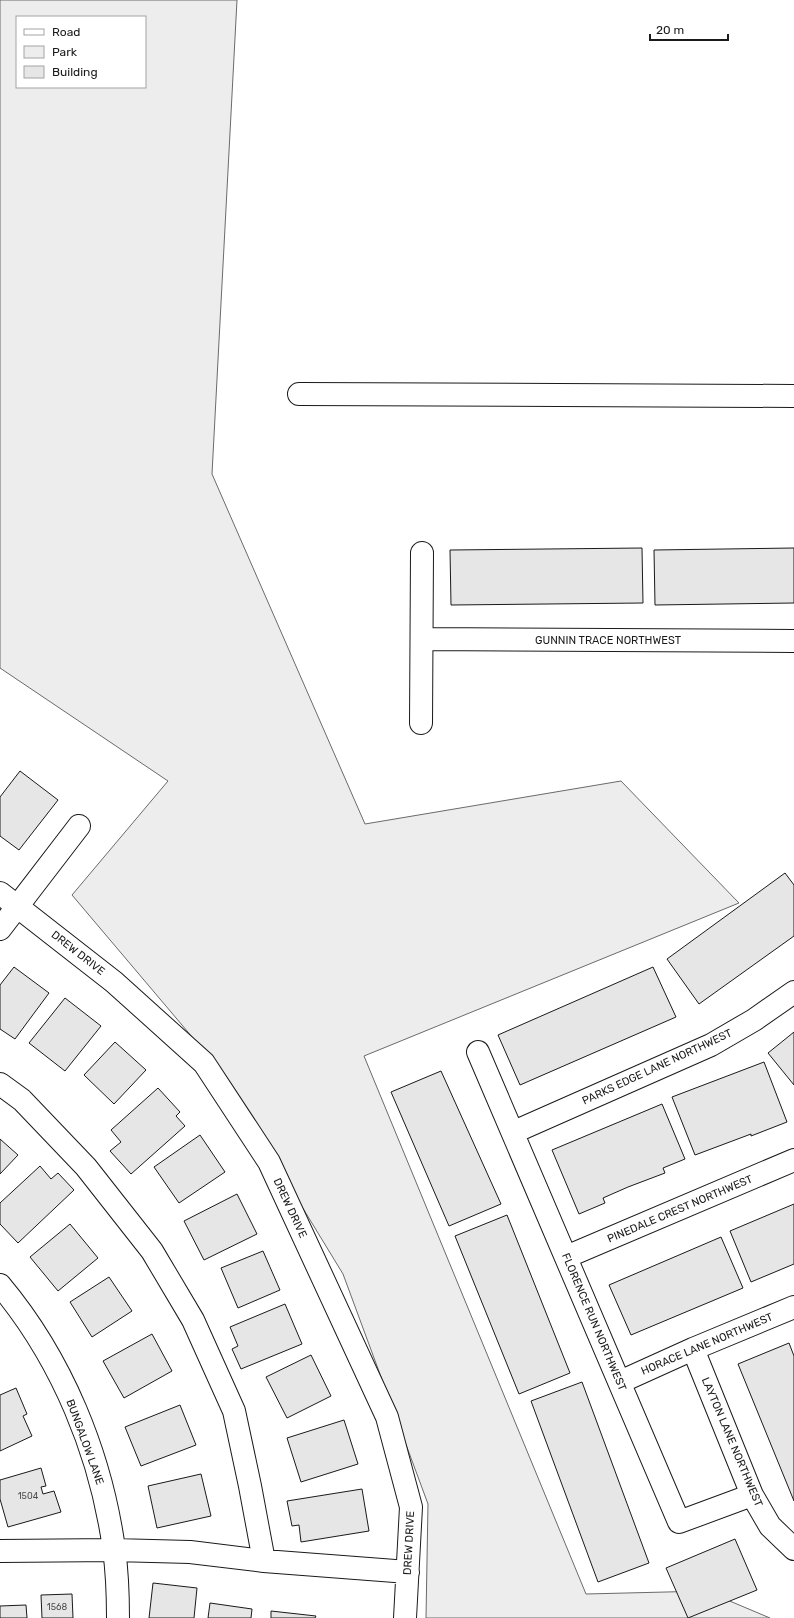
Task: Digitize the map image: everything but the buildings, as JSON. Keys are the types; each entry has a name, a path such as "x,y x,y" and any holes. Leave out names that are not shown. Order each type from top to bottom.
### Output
{"street":[{"path":"299,394 794,396"},
{"path":"421,723 422,553"},
{"name":"GUNNIN TRACE NORTHWEST","path":"422,639 794,641"},
{"path":"0,929 8,900 79,826"},
{"name":"DREW DRIVE","path":"8,900 114,982 204,1063 269,1162 387,1417 411,1507 405,1618"},
{"name":"PARKS EDGE LANE NORTHWEST","path":"514,1132 711,1045 754,1020 794,992"},
{"name":"FLORENCE RUN NORTHWEST","path":"478,1052 514,1132 679,1522 752,1495"},
{"path":"0,1084 22,1100 86,1167 152,1251 193,1320 234,1411 264,1561"},
{"name":"PINEDALE CREST NORTHWEST","path":"566,1257 794,1160"},
{"name":"BUNGALOW LANE","path":"0,1285 24,1317 62,1380 96,1467 108,1510 114,1550 118,1618"},
{"name":"HORACE LANE NORTHWEST","path":"620,1382 692,1349 794,1307"},
{"name":"LAYTON LANE NORTHWEST","path":"692,1349 752,1495 770,1526 794,1549"},
{"path":"0,1551 114,1550 190,1552 264,1561 408,1572"}],"green space":[{"path":"0,0 237,0 212,474 365,824 621,781 739,903 364,1056 586,1594 706,1591 770,1618 426,1618 428,1504 343,1274 215,1064 72,895 168,781 0,668"}]}
